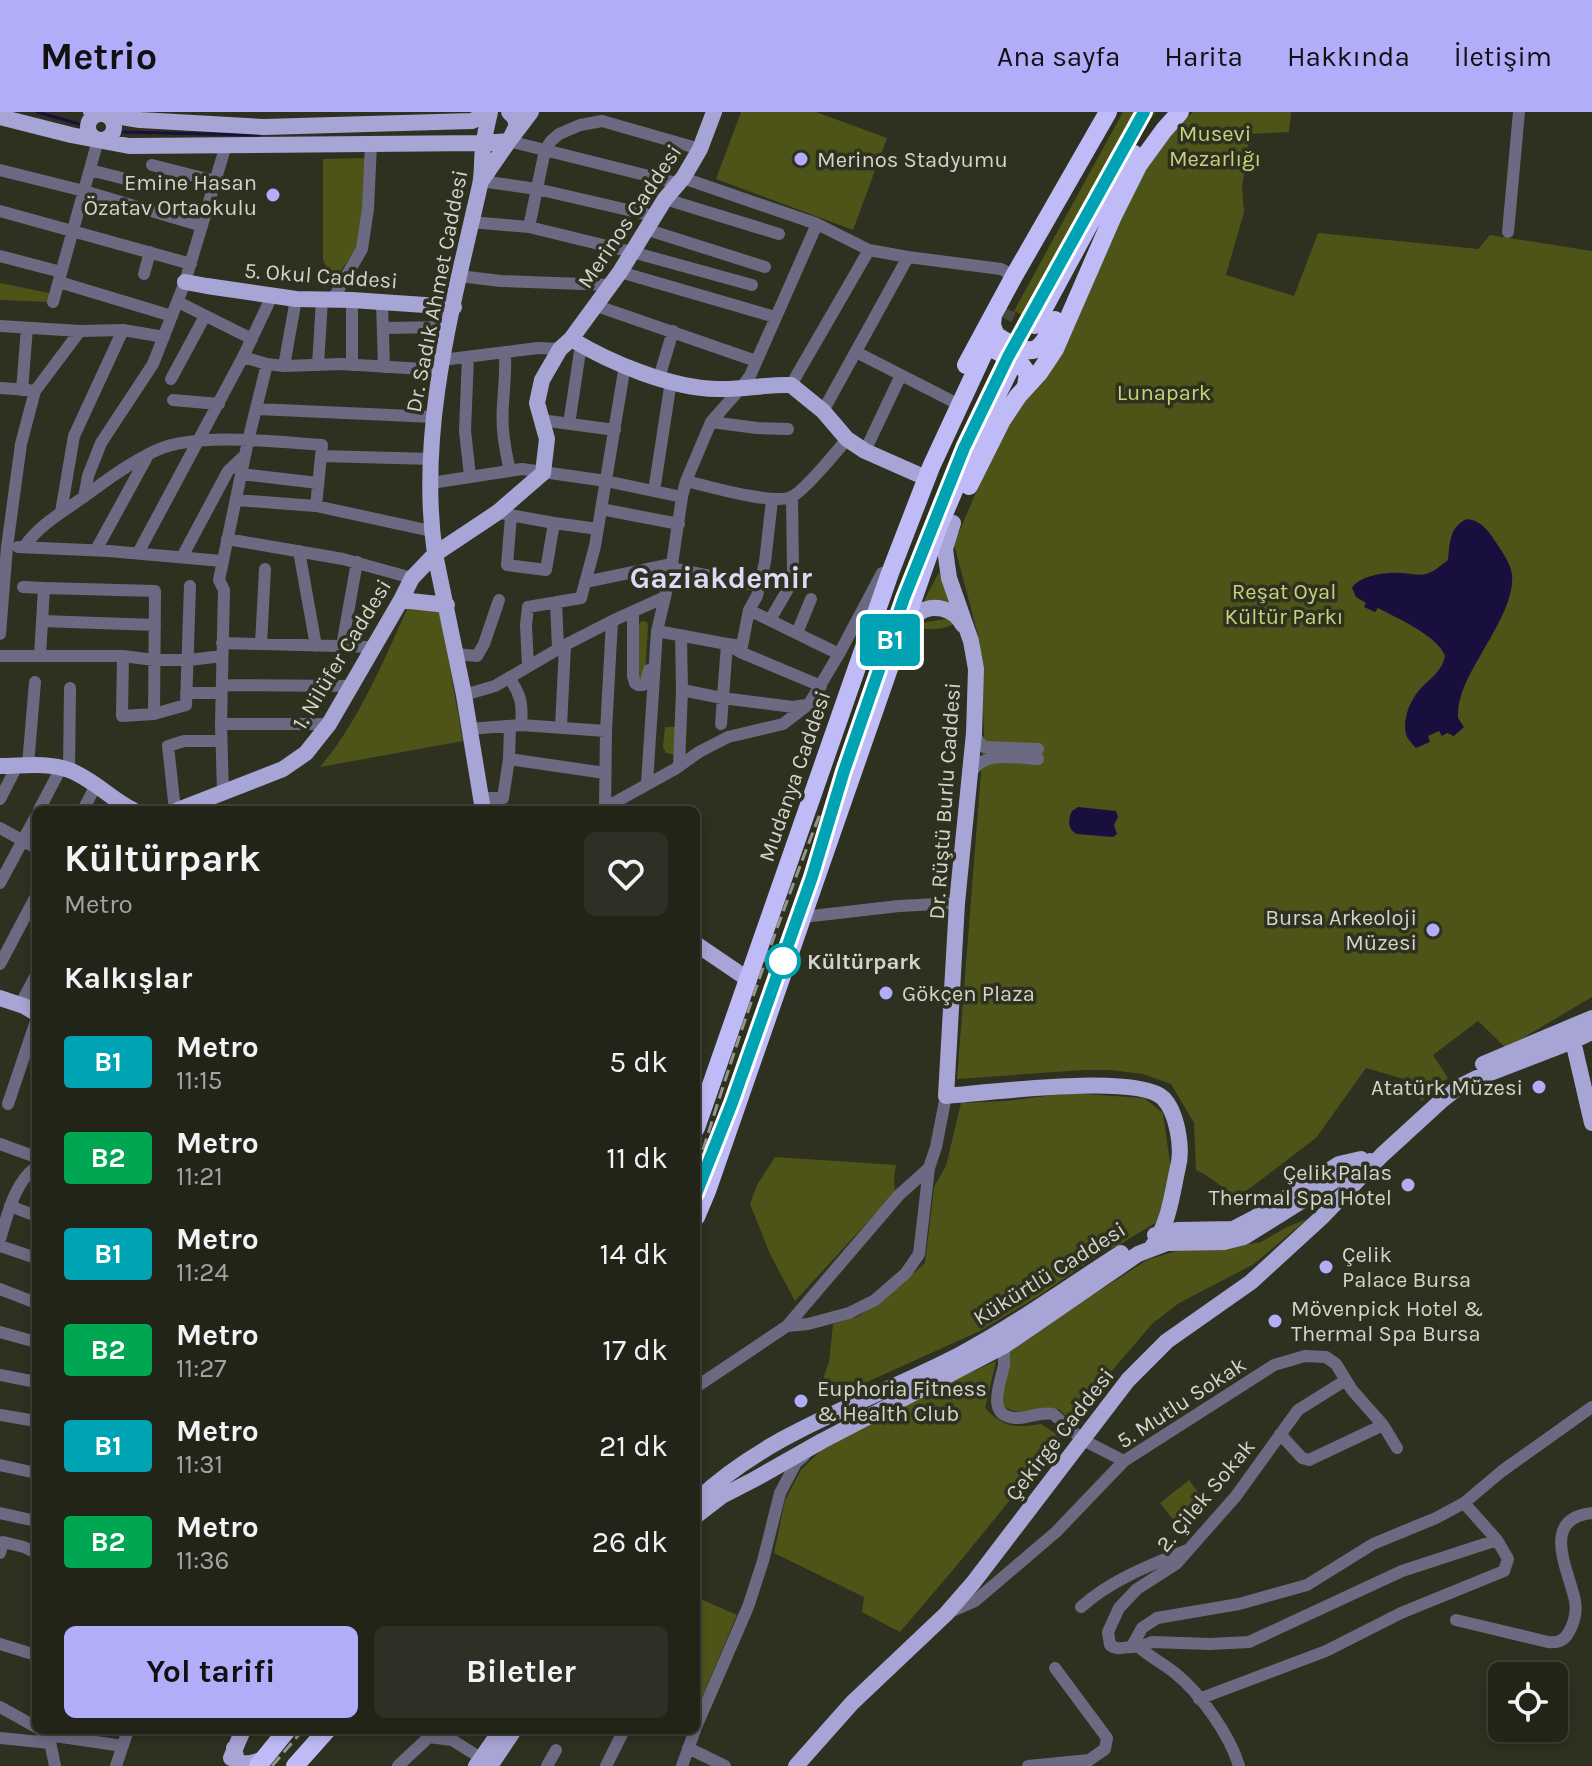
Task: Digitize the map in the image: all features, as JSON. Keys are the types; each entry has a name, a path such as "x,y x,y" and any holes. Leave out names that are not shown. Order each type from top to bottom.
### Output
{"highway":[{"path":"1108,112 1014,276 1001,312 992,325 996,336 1024,351 1036,350 1047,338 1068,289 1115,202 1139,164 1180,112"},
{"path":"850,687 895,532 950,400 1119,112"},
{"path":"1035,325 1124,166 1166,112"},
{"path":"901,638 987,447 1002,420 1055,349 1139,164"},
{"path":"978,354 986,346 1020,363 1028,374 1026,386"},
{"name":"Mudanya Caddesi","path":"700,1117 890,573 978,354"},
{"path":"700,1208 938,528 1010,369"},
{"path":"261,1762 284,1734"},
{"path":"295,1766 323,1734"}],"main road":[{"path":"96,113 264,120 415,117 472,121 490,112"},
{"name":"Dr. Sadık Ahmet Caddesi","path":"482,804 431,531 431,483 434,417 441,365 481,181 483,143 490,112"},
{"path":"509,112 517,125 509,141"},
{"path":"481,181 531,112"},
{"name":"Merinos Caddesi","path":"543,473 547,439 537,403 542,380 571,344 665,199 680,181 700,149 714,112"},
{"path":"96,113 106,115 112,121 113,129 106,139 98,140"},
{"path":"0,117 129,146 509,141"},
{"path":"440,143 469,155 481,181"},
{"name":"5. Okul Caddesi","path":"185,282 296,299 454,307"},
{"path":"571,344 665,379 713,389 791,385 823,411 847,439 865,451 917,474"},
{"name":"1. Nilüfer Caddesi","path":"187,806 283,769 306,753 329,724 412,578 435,554 498,516 543,473"},
{"name":"Dr. Rüştü Burlu Caddesi","path":"946,1092 957,903 974,733 976,669 971,641 949,578 945,549 953,523"},
{"path":"401,600 447,605"},
{"path":"901,638 915,616 928,609 940,609 950,610 959,617 971,641"},
{"path":"15,766 39,764 65,769 96,785 124,806"},
{"path":"700,947 749,980"},
{"path":"0,998 32,1011"},
{"path":"1590,1024 1573,1035 1573,1041 1592,1123"},
{"name":"Çekirge Caddesi","path":"796,1766 852,1703 946,1614 973,1583 1078,1437 1158,1349 1251,1282 1323,1216 1433,1096 1456,1077 1590,1024"},
{"name":"Çekirge Caddesi","path":"1382,1155 1459,1087 1573,1041"},
{"path":"946,1092 1108,1075 1160,1085 1171,1094 1181,1110 1189,1141 1190,1159 1170,1238"},
{"name":"Kükürtlü Caddesi","path":"700,1497 759,1452 804,1427 960,1354 1012,1325 1136,1243 1233,1229 1339,1164 1382,1155"},
{"name":"Kükürtlü Caddesi","path":"700,1513 722,1496 822,1441 1004,1346 1138,1254 1170,1238"},
{"path":"229,1766 241,1734"},
{"path":"482,1763 499,1734"},
{"path":"482,1763 510,1734"},
{"path":"234,1748 237,1761 248,1764 261,1762"}],"street":[{"path":"1508,232 1519,112"},
{"path":"529,227 545,150 559,134 580,125 602,121 700,149"},
{"path":"53,302 98,140"},
{"path":"509,141 680,181 817,224 869,250 1001,269 1014,276"},
{"path":"318,365 328,299 362,249 368,209 371,144"},
{"path":"84,497 88,476 101,443 153,364 164,337 191,264 226,145"},
{"path":"169,146 158,167 215,181"},
{"path":"0,170 202,226"},
{"path":"90,170 145,184"},
{"path":"481,181 537,189 649,223 718,252 765,267"},
{"path":"665,199 779,234"},
{"path":"0,211 191,264"},
{"path":"470,222 529,227 752,285"},
{"path":"633,612 633,676 635,683 643,685 649,674 659,600 672,566 686,481 711,422 750,376 817,224"},
{"path":"791,385 869,250"},
{"path":"144,274 150,252"},
{"path":"711,273 718,252"},
{"path":"0,256 172,316"},
{"path":"823,411 908,257"},
{"path":"459,276 501,281 615,278 775,317"},
{"path":"138,553 219,404 272,296"},
{"path":"284,366 296,299"},
{"path":"352,300 352,365"},
{"path":"178,302 252,339"},
{"path":"382,302 384,367"},
{"path":"597,306 756,361"},
{"path":"171,379 205,316"},
{"path":"0,326 123,330 164,337"},
{"path":"383,328 449,327"},
{"path":"0,634 2,546 28,390 27,328"},
{"path":"61,512 74,436 123,330"},
{"path":"28,390 80,331"},
{"path":"654,491 673,331"},
{"path":"243,357 284,366 441,365 468,357 571,344 569,424"},
{"path":"505,352 504,441 510,471"},
{"path":"856,352 950,400"},
{"path":"468,357 465,431 470,476"},
{"path":"223,792 221,689 224,590 219,580 267,364"},
{"path":"528,666 528,607 581,598 598,529 625,365"},
{"path":"865,451 901,375"},
{"path":"0,388 28,390"},
{"path":"173,400 219,404"},
{"path":"257,409 434,417"},
{"path":"541,420 615,430"},
{"path":"711,422 788,429"},
{"path":"686,481 772,500 792,497 847,439"},
{"path":"24,547 47,521 113,475 159,449 200,440 322,445 316,506"},
{"path":"96,550 148,455"},
{"path":"182,557 228,471 245,455"},
{"path":"321,456 432,459"},
{"path":"431,483 522,469 606,481 682,497"},
{"path":"241,474 318,483"},
{"path":"770,620 788,589 793,570 792,497"},
{"path":"236,500 316,506 431,531"},
{"path":"657,631 742,646 749,610 757,596 765,562 772,500"},
{"path":"601,509 679,524"},
{"path":"554,523 546,570 507,565 498,516 554,523 598,529"},
{"path":"227,539 357,562 412,578"},
{"path":"2,546 96,550 222,561"},
{"path":"299,551 316,646"},
{"path":"342,646 357,562"},
{"path":"585,582 672,566 759,586"},
{"path":"261,644 265,569"},
{"path":"608,806 728,737 783,724 809,704 882,573"},
{"path":"186,699 190,586"},
{"path":"23,587 155,591 154,714"},
{"path":"40,656 44,588"},
{"path":"797,633 811,599"},
{"path":"456,654 477,656 499,600"},
{"path":"464,695 495,686 561,647 659,600"},
{"path":"647,783 659,600"},
{"path":"556,602 561,647 561,727"},
{"path":"749,610 839,654"},
{"path":"42,621 155,625"},
{"path":"603,806 612,621"},
{"path":"679,766 681,636"},
{"path":"0,656 123,656 189,660 222,650 261,644 374,647"},
{"path":"727,644 821,686"},
{"path":"721,724 727,644"},
{"path":"123,656 122,716 154,714 186,699 221,689 351,686"},
{"path":"482,804 503,798 516,726 522,710 519,691 509,678"},
{"path":"0,799 15,766 35,682"},
{"path":"42,806 65,769 70,688"},
{"path":"682,690 793,707 809,704"},
{"path":"221,724 329,724"},
{"path":"469,729 516,726 606,731"},
{"path":"970,776 982,760 1038,754 984,747 974,733"},
{"path":"176,806 168,746 184,741 221,741"},
{"path":"509,759 605,773"},
{"path":"85,806 96,785"},
{"path":"0,883 32,824"},
{"path":"0,828 32,846"},
{"path":"803,917 957,903"},
{"path":"0,964 32,904"},
{"path":"20,1005 32,982"},
{"path":"8,1104 32,1033"},
{"name":"Dr. Rüştü Burlu Caddesi","path":"787,1326 849,1313 875,1300 906,1273 919,1254 929,1168 946,1092"},
{"path":"0,1144 32,1156"},
{"path":"700,1384 787,1326 899,1195 929,1168"},
{"path":"1,1233 13,1201 32,1173"},
{"path":"0,1192 32,1213"},
{"path":"0,1246 32,1257"},
{"path":"0,1289 32,1301"},
{"path":"0,1332 32,1341"},
{"path":"1004,1346 1004,1365 996,1400 1005,1416 1015,1418 1053,1414 1078,1437 1124,1461"},
{"name":"5. Mutlu Sokak","path":"946,1614 975,1601 1044,1542 1124,1461 1274,1365 1305,1356 1326,1357 1336,1364 1397,1448"},
{"path":"0,1375 32,1381"},
{"name":"2. Çilek Sokak","path":"1239,1766 1220,1724 1176,1674 1135,1647 1119,1649 1110,1645 1108,1632 1119,1608 1137,1589 1176,1564 1236,1496 1298,1410 1346,1380"},
{"path":"1135,1647 1142,1628 1157,1618 1239,1604 1307,1585 1373,1544 1436,1518 1464,1503 1502,1471 1592,1407"},
{"path":"0,1415 32,1420"},
{"path":"1280,1434 1302,1458 1309,1460 1383,1425"},
{"path":"700,1717 748,1607 780,1493 796,1463 822,1441"},
{"path":"0,1465 32,1472"},
{"path":"755,1479 768,1479 780,1493"},
{"path":"1199,1699 1326,1651 1401,1613 1504,1571 1508,1559 1497,1540 1464,1503"},
{"path":"0,1513 32,1520"},
{"path":"1456,1620 1548,1642 1565,1639 1574,1624 1575,1604 1561,1552 1561,1532 1569,1521 1581,1514 1592,1513"},
{"path":"1135,1647 1152,1642 1249,1642 1402,1571 1497,1540"},
{"path":"2,1548 24,1547 32,1551"},
{"path":"1081,1607 1134,1572 1190,1549"},
{"path":"0,1644 32,1654"},
{"path":"1028,1766 1087,1763 1105,1749 1107,1738 1055,1668"},
{"path":"0,1707 32,1725"},
{"path":"0,1738 36,1734"},
{"path":"45,1734 55,1766"},
{"path":"51,1734 123,1746"},
{"path":"116,1766 127,1734"},
{"path":"606,1766 622,1734"},
{"path":"682,1766 693,1734"},
{"path":"398,1766 429,1737 452,1740 482,1763"},
{"path":"688,1748 725,1766"},
{"path":"547,1766 556,1750"}],"green space":[{"name":"Merinos Stadyumu","path":"741,112 816,112 887,138 853,230 716,179"},
{"path":"1123,112 1156,112 1104,187 1029,319 1014,311"},
{"name":"Reşat Oyal Kültür Parkı","path":"1193,112 1291,112 1289,132 1250,134 1242,187 1244,212 1226,275 1294,296 1318,233 1478,249 1490,235 1592,251 1592,997 1506,1048 1478,1021 1433,1055 1448,1078 1422,1101 1404,1079 1366,1068 1316,1138 1237,1198 1196,1170 1194,1123 1171,1084 1143,1074 1111,1070 957,1079 984,734 980,643 954,544 986,469 1145,168 1164,140"},
{"path":"366,158 357,247 332,284 323,259 323,159"},
{"path":"0,283 49,293 49,302 0,300"},
{"path":"939,572 953,605 924,601"},
{"path":"408,607 439,607 463,741 320,767 358,711"},
{"path":"945,619 959,621 936,629 920,629 922,623"},
{"path":"643,621 648,626 645,676 637,682 638,627"},
{"path":"665,727 680,727 676,755 666,753 663,747"},
{"path":"1070,1093 1144,1098 1163,1113 1171,1170 1157,1222 1104,1251 980,1331 827,1400 824,1376 829,1362 833,1324 859,1316 925,1263 934,1187 946,1166 961,1103"},
{"path":"775,1157 896,1165 895,1192 795,1301 770,1254 750,1204 757,1185"},
{"path":"1307,1219 1254,1264 1179,1303 1152,1324 1070,1420 1058,1409 1023,1412 1003,1406 1008,1350 1147,1260 1179,1250 1219,1250 1261,1242"},
{"path":"996,1361 985,1408 1004,1423 1017,1426 1041,1424 1061,1437 900,1632 862,1612 864,1597 774,1553 785,1500 801,1470 825,1446"},
{"path":"1189,1480 1203,1499 1175,1522 1160,1503"},
{"path":"700,1599 737,1615 700,1702"}],"shaded area":[{"path":"1467,519 1483,526 1502,552 1512,574 1511,589 1500,621 1472,670 1460,699 1458,718 1464,727 1454,736 1447,733 1442,736 1439,731 1428,736 1430,742 1416,748 1405,731 1408,711 1417,693 1439,670 1445,656 1434,641 1416,628 1378,608 1375,612 1364,607 1366,603 1356,597 1352,588 1360,580 1373,576 1394,573 1423,575 1435,570 1448,560 1454,531"},
{"path":"1078,807 1116,811 1118,817 1114,825 1117,834 1113,837 1074,832 1069,824 1070,817"}],"waterway":[{"path":"37,112 79,124"},
{"path":"122,132 258,135"}],"tunnel":[{"path":"991,342 1008,309"}],"railway":[{"path":"700,1185 812,877 844,771 904,598 934,523"},
{"path":"703,1150 758,981 820,814"},
{"path":"272,1766 300,1734"}],"metro line":[{"name":"B1","path":"700,1184 812,877 844,771 904,598 964,448 1008,357 1144,112"}],"place":[{"name":"Merinos Stadyumu","path":"801,159"},
{"name":"Emine Hasan Özatav Ortaokulu","path":"273,195"},
{"name":"Bursa Arkeoloji Müzesi","path":"1433,930"},
{"name":"Kültürpark","path":"783,961"},
{"name":"Gökçen Plaza","path":"886,993"},
{"name":"Atatürk Müzesi","path":"1539,1087"},
{"name":"Çelik Palas Thermal Spa Hotel","path":"1408,1185"},
{"name":"Çelik Palace Bursa","path":"1326,1267"},
{"name":"Mövenpick Hotel & Thermal Spa Bursa","path":"1275,1321"},
{"name":"Euphoria Fitness & Health Club","path":"801,1401"}],"district":[{"name":"Gaziakdemir","path":"721,578"}],"park label":[{"name":"Musevi Mezarlığı","path":"1215,146"},
{"name":"Lunapark","path":"1164,392"}]}
